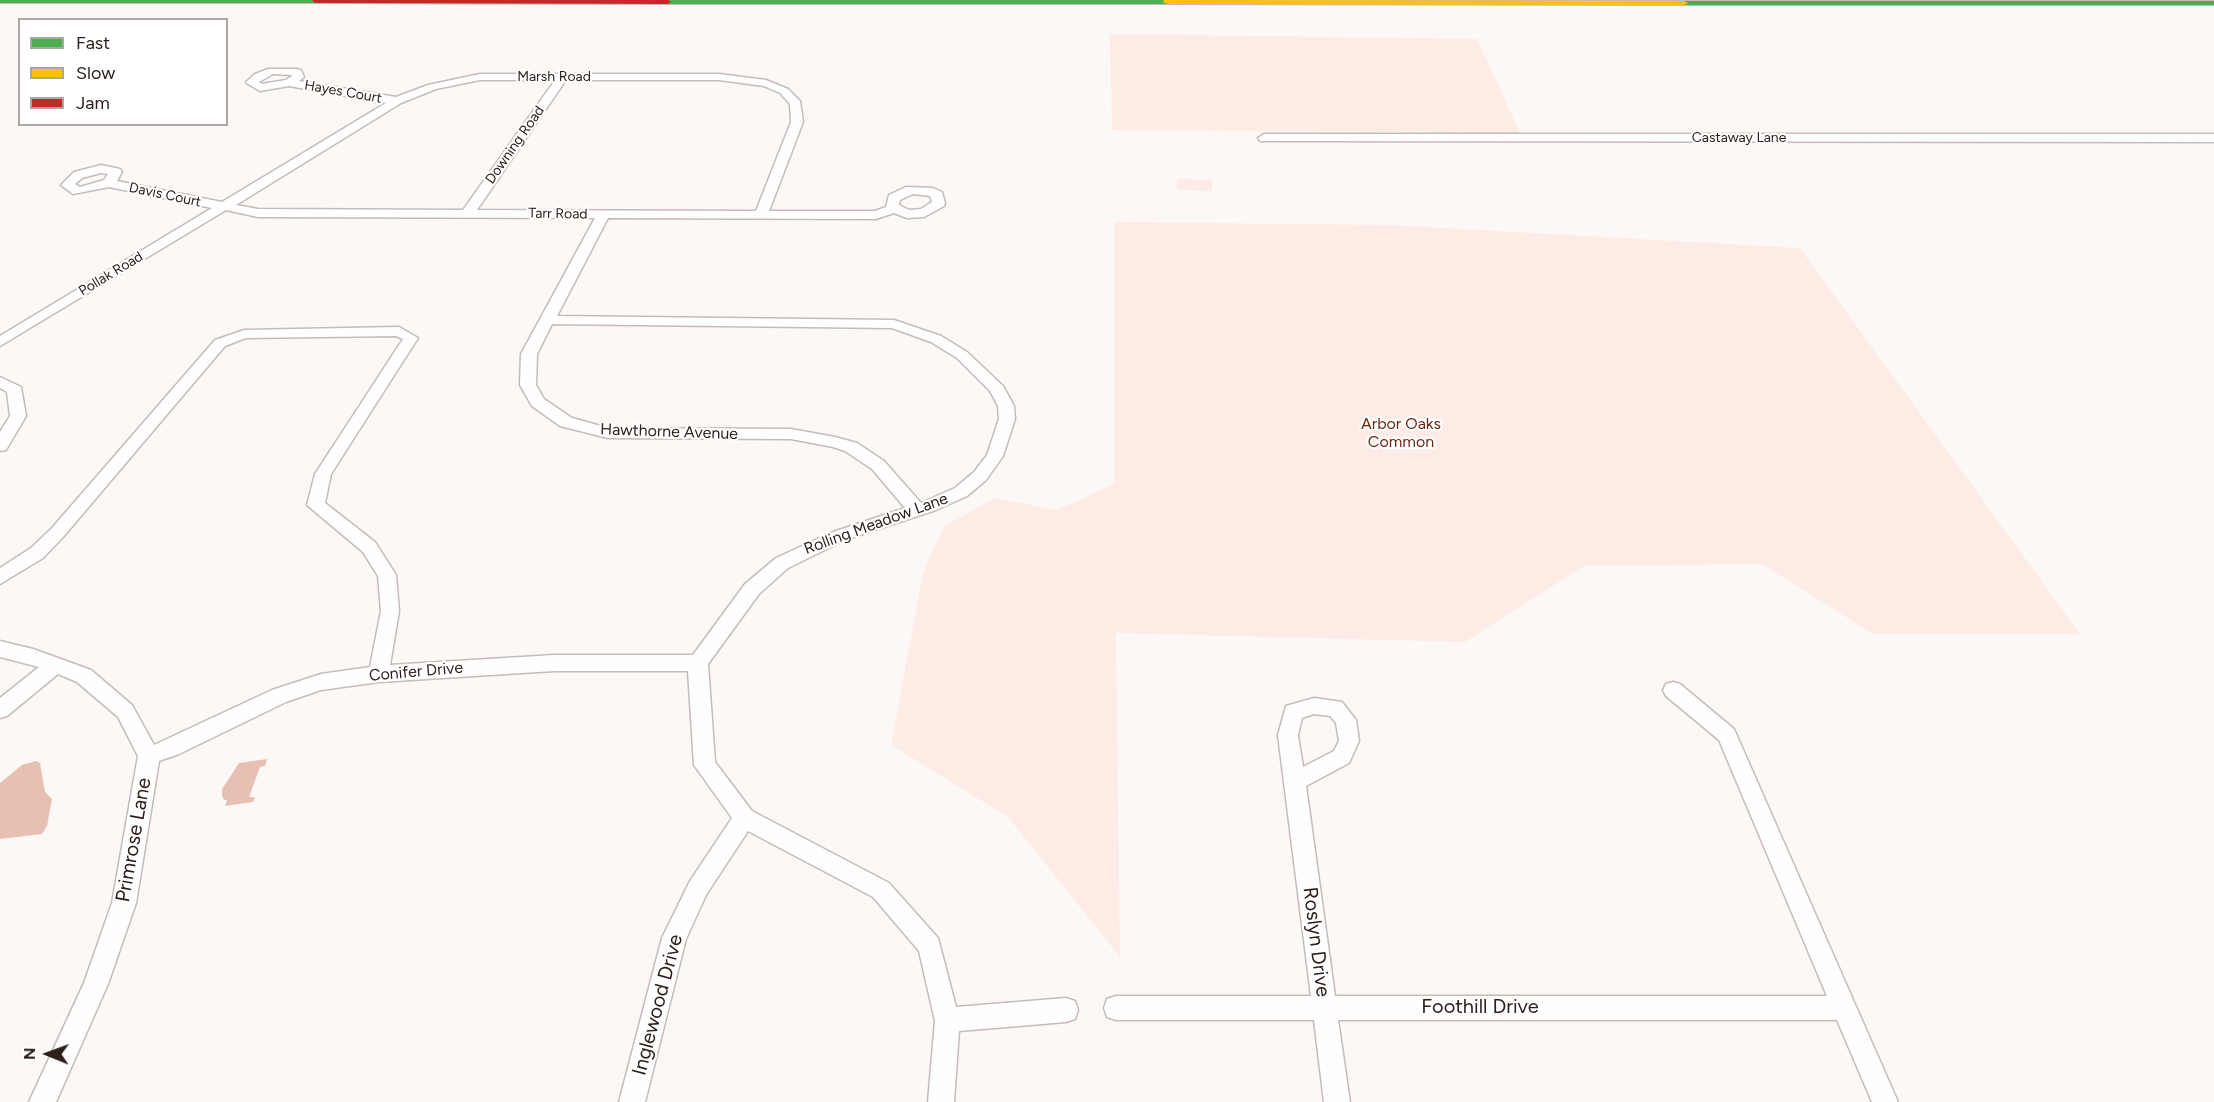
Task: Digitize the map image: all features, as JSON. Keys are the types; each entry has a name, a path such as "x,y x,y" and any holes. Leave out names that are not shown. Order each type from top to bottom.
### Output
{"highway":[{"path":"0,1 2214,3"},
{"path":"1681,17 1705,17"}],"street":[{"name":"Marsh Road","path":"221,207 397,101 432,87 480,77 719,77 766,83 784,91 796,103 797,122 762,213"},
{"name":"Downing Road","path":"467,213 563,77"},
{"name":"Hayes Court","path":"289,83 397,101"},
{"name":"Castaway Lane","path":"1264,138 2214,138"},
{"name":"Davis Court","path":"109,183 221,207"},
{"name":"Tarr Road","path":"221,207 258,213 289,214 603,215 762,213 876,215 895,209"},
{"name":"Pollak Road","path":"0,342 221,207"},
{"name":"Hawthorne Avenue","path":"603,215 529,354 528,385 538,402 566,422 608,433 791,434 836,442 867,456 918,511"},
{"name":"Rolling Meadow Lane","path":"549,320 881,323 916,330 962,355 998,389 1006,406 1007,419 995,456 980,476 961,492 918,511 840,536 782,563 752,589 698,663"},
{"path":"0,577 37,553 58,532 220,344 244,334 399,331 411,338 323,474 316,505 369,547 387,574 390,611 379,674"},
{"path":"0,382 15,390 18,416 0,446"},
{"name":"Primrose Lane","path":"0,650 33,657 84,676 125,711 149,756 124,903 96,984 62,1064 42,1102"},
{"name":"Conifer Drive","path":"149,756 172,748 279,696 321,682 379,674 554,663 698,663"},
{"path":"698,663 699,708 705,765 744,818 882,890 930,946 947,1021 941,1102"},
{"path":"0,710 56,665"},
{"path":"1673,690 1727,735 1885,1102"},
{"name":"Roslyn Drive","path":"1296,781 1337,1102"},
{"name":"Inglewood Drive","path":"632,1102 674,938 698,888 744,818"},
{"name":"Foothill Drive","path":"1116,1008 1843,1008"},
{"path":"947,1021 985,1015 1066,1010"}],"green space":[{"path":"1110,34 1477,39 1520,133 1112,130"},
{"path":"1177,179 1212,180 1212,191 1177,190"},
{"name":"Arbor Oaks Common","path":"1114,222 1388,225 1800,248 2080,634 1873,634 1762,564 1584,566 1465,642 1116,633 1120,957 1008,817 891,745 923,573 944,526 995,498 1057,510 1114,484"}],"shaded area":[{"path":"267,759 265,766 260,767 249,797 255,797 253,802 225,806 227,800 224,800 222,789 239,763"},
{"path":"36,761 40,763 45,792 52,799 47,826 42,834 0,839 0,783 22,765"}],"traffic: fast":[{"path":"0,1 315,1"},
{"path":"667,2 1167,2"},
{"path":"1684,3 2214,3"}],"traffic: slow":[{"path":"1167,2 1684,3"}],"traffic: jam":[{"path":"315,1 667,2"}]}
